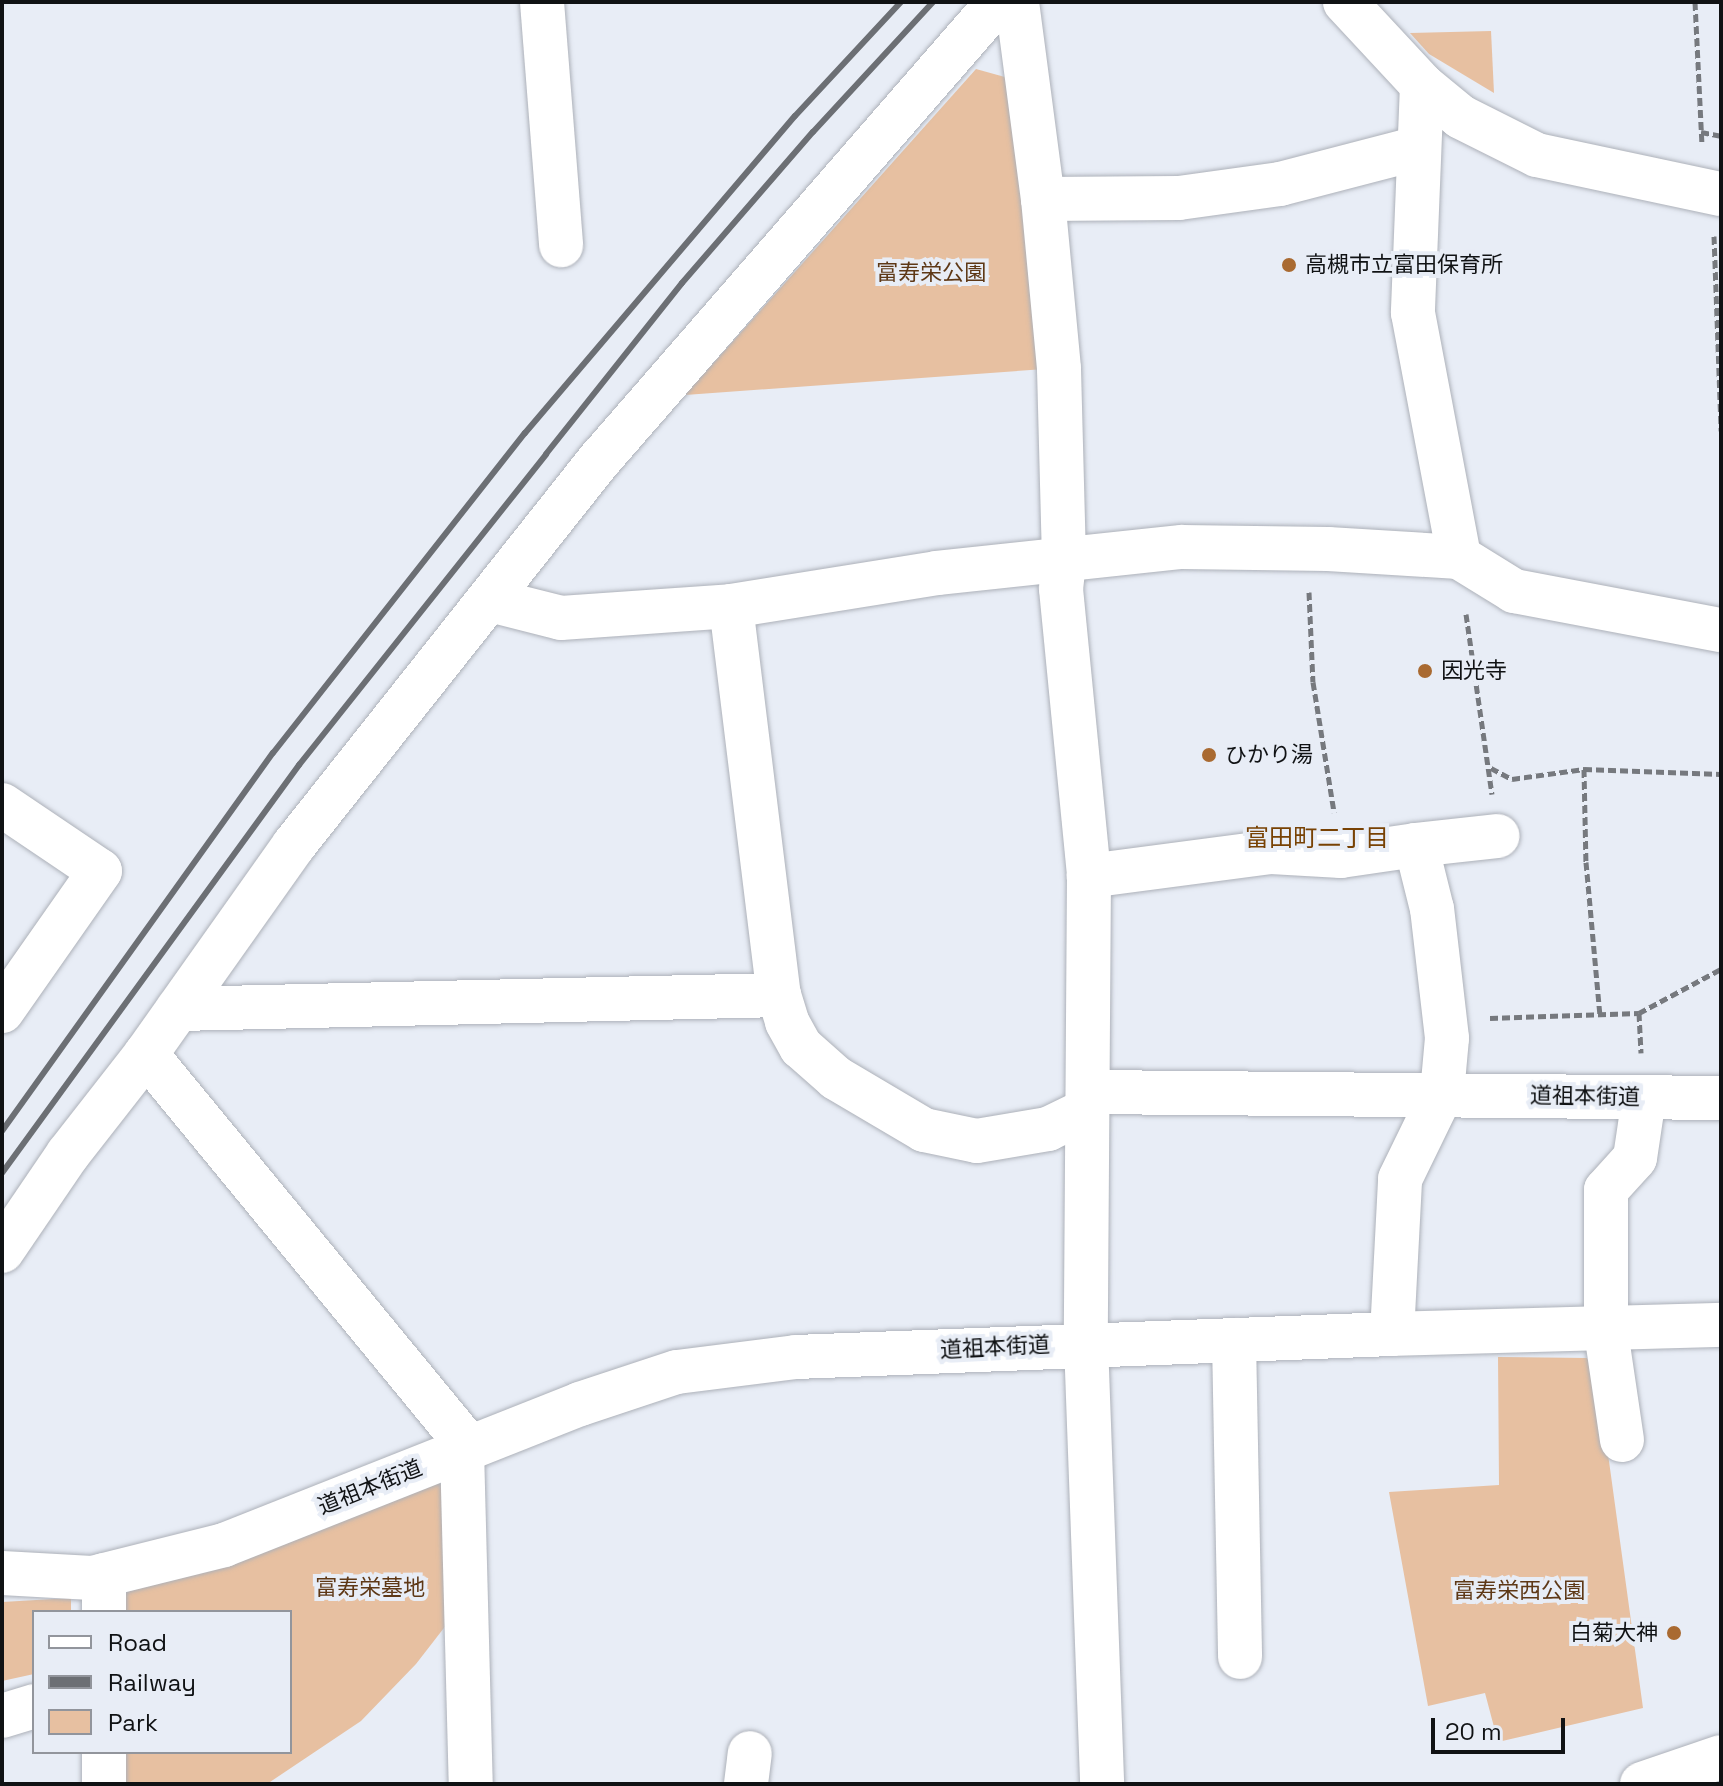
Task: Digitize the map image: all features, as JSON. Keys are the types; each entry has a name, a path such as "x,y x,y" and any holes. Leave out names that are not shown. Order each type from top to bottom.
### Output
{"street":[{"path":"542,2 561,245"},
{"path":"2,1251 68,1154 146,1054 294,845 602,457 998,2"},
{"path":"1017,2 1043,199 1059,369 1064,561 1061,589 1089,876 1086,1343 1102,1784"},
{"path":"1345,2 1422,85 1461,117 1537,155 1717,212"},
{"path":"1422,85 1413,313 1459,557"},
{"path":"1043,199 1179,198 1280,184 1418,148"},
{"path":"490,600 561,618 731,606 937,573 1182,547 1301,549 1459,557 1514,591 1721,630"},
{"path":"731,606 779,995 787,1022 801,1047 836,1078 924,1130 977,1141 1048,1129 1087,1101"},
{"path":"2,805 100,871 2,1011"},
{"path":"1089,876 1271,852 1341,856 1498,836"},
{"path":"1392,1334 1400,1179 1442,1093 1445,1020 1432,909 1416,845"},
{"path":"178,1009 779,995"},
{"path":"146,1054 465,1448 471,1784"},
{"name":"道祖本街道","path":"1087,1101 1442,1093 1721,1098"},
{"path":"1622,1440 1606,1331 1606,1190 1635,1158 1644,1098"},
{"name":"道祖本街道","path":"2,1573 92,1578 104,1593 465,1448 677,1372 796,1357 1086,1343 1606,1331 1721,1325"},
{"path":"1234,1340 1240,1657"},
{"path":"2,1716 32,1707"},
{"path":"104,1754 104,1784"},
{"path":"1642,1784 1721,1757"}],"path":[{"path":"1695,2 1702,154"},
{"path":"1701,132 1721,136"},
{"path":"1717,212 1721,431"},
{"path":"1301,549 1307,568 1313,682 1341,856"},
{"path":"1459,557 1498,836"},
{"path":"1490,768 1512,779 1584,769 1721,774"},
{"path":"1584,769 1586,862 1600,1015"},
{"path":"1445,1020 1639,1013 1721,969"}],"green space":[{"path":"1491,31 1494,93 1429,54 1410,33"},
{"name":"富寿栄公園","path":"976,69 1012,79 1045,369 685,395"},
{"name":"富寿栄西公園","path":"1498,1357 1587,1358 1597,1374 1643,1708 1498,1742 1485,1693 1428,1706 1389,1492 1499,1485"},
{"name":"富寿栄墓地","path":"445,1469 454,1615 416,1664 361,1721 267,1784 119,1784 118,1754 292,1754 292,1610 114,1610 113,1590"},
{"path":"71,1598 71,1610 32,1610 32,1674 2,1681 2,1602"}],"railway":[{"path":"2,1131 273,753 525,433 795,116 901,2"},
{"path":"2,1173 299,765 546,454 682,283 813,132 933,2"}],"place":[{"name":"高槻市立富田保育所","path":"1289,265"},
{"name":"因光寺","path":"1425,671"},
{"name":"ひかり湯","path":"1209,755"},
{"name":"白菊大神","path":"1674,1633"}],"district":[{"name":"富田町二丁目","path":"1317,838"}]}
